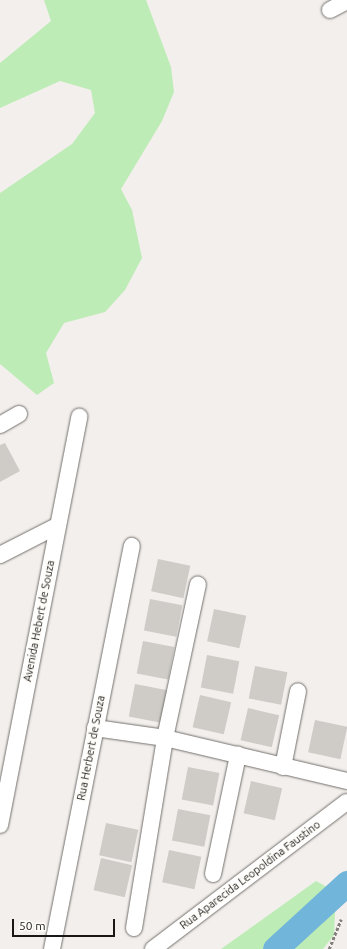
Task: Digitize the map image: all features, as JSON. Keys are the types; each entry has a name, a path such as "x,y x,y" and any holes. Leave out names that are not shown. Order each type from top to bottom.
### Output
{"street":[{"path":"330,10 347,1"},
{"path":"0,425 19,414"},
{"name":"Avenida Hebert de Souza","path":"0,825 79,417"},
{"path":"0,555 57,526"},
{"name":"Rua Herbert de Souza","path":"52,949 132,546"},
{"path":"134,928 165,738 198,584"},
{"path":"283,767 298,691"},
{"path":"95,728 165,738 347,781"},
{"path":"0,752 16,744"},
{"path":"213,874 238,756"},
{"name":"Rua Aparecida Leopoldina Faustino","path":"153,949 347,802"}],"path":[{"path":"329,949 341,919"}],"green space":[{"path":"44,0 146,0 171,67 174,92 162,121 121,189 132,210 142,258 125,290 105,312 64,323 46,353 54,383 37,395 0,364 0,193 72,144 95,113 91,90 60,81 0,108 0,63 51,21"},
{"path":"316,881 336,892 334,935 323,949 221,949"}],"building":[{"path":"5,443 20,471 0,482 0,445"},
{"path":"158,559 190,566 183,598 151,591"},
{"path":"150,599 182,605 176,637 144,630"},
{"path":"214,609 246,616 239,648 207,641"},
{"path":"143,641 174,647 168,679 137,673"},
{"path":"207,655 239,661 233,694 201,687"},
{"path":"255,666 287,672 281,705 249,698"},
{"path":"135,684 167,690 161,723 129,716"},
{"path":"200,695 231,702 224,734 193,727"},
{"path":"248,708 279,715 272,747 241,740"},
{"path":"315,720 347,727 340,759 308,752"},
{"path":"188,767 219,773 213,805 182,799"},
{"path":"251,781 282,788 275,820 244,813"},
{"path":"178,809 210,815 204,847 172,840"},
{"path":"106,823 138,830 131,862 99,855"},
{"path":"169,850 201,857 194,889 162,882"},
{"path":"101,858 132,865 125,897 94,890"}],"waterway":[{"path":"275,949 347,883"}]}
